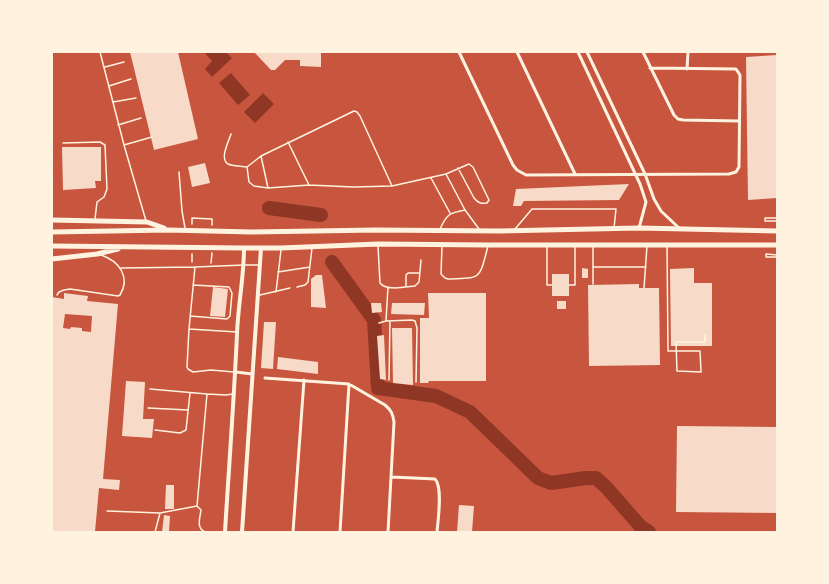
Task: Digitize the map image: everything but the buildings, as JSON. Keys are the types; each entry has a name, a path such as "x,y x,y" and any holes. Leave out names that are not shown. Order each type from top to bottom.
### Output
{"highway":[{"path":"52,220 147,222 168,230"},
{"path":"52,232 168,230 252,232 376,230 513,231 613,230 640,228 777,231"},
{"path":"52,246 281,248 378,244 777,245"},
{"path":"52,259 98,254 125,247"}],"street":[{"path":"459,52 513,165 521,173 526,175 732,174 736,172 739,167 740,75 738,71 733,68 650,68"},
{"path":"517,52 575,174"},
{"path":"578,52 636,174 646,202 640,228"},
{"path":"586,52 645,174 654,199 661,211 680,229"},
{"path":"643,52 674,115 678,119 739,121"},
{"path":"687,69 688,52"},
{"path":"225,532 235,394 237,332 244,265 244,248"},
{"path":"242,532 261,248"},
{"path":"236,372 252,374"},
{"path":"265,378 349,384 385,404 393,415 394,422 388,532"},
{"path":"293,532 304,380"},
{"path":"340,532 349,384"},
{"path":"392,477 436,479 439,490 437,532"}],"lane":[{"path":"100,52 118,125 147,222"},
{"path":"104,67 124,62"},
{"path":"109,86 131,80"},
{"path":"113,102 136,98"},
{"path":"231,134 224,155 224,160 228,164 247,167 261,156 354,111 360,116 392,186"},
{"path":"118,125 141,118"},
{"path":"124,145 152,137"},
{"path":"63,143 100,142 104,145 107,189 104,198 97,202 95,221"},
{"path":"288,142 309,185"},
{"path":"261,156 268,188"},
{"path":"247,167 249,182 254,186 268,188 309,185 353,187 392,186 446,174 458,168 469,164 473,167 489,200 487,203 482,204 477,202 458,168"},
{"path":"179,172 185,230"},
{"path":"446,174 465,210 481,231"},
{"path":"431,177 450,213"},
{"path":"513,231 532,209 616,209 613,230"},
{"path":"439,231 444,220 450,213 465,210"},
{"path":"378,244 380,283 382,286 388,288 417,285 419,282 421,260"},
{"path":"442,244 441,274 448,279 472,278 480,273 488,245"},
{"path":"667,244 668,351 700,351 701,372 677,371 676,342 705,342 705,336"},
{"path":"547,245 547,285 552,285"},
{"path":"569,285 575,285 575,245"},
{"path":"593,245 593,284"},
{"path":"644,288 647,245"},
{"path":"298,287 305,285 308,282 312,246"},
{"path":"276,292 281,248"},
{"path":"57,295 59,292 70,289 118,296 122,293 124,282 121,268 110,258 98,254"},
{"path":"121,268 244,265 260,266"},
{"path":"593,266 646,267"},
{"path":"195,267 187,367 193,372 211,370 236,372"},
{"path":"278,272 310,267"},
{"path":"406,287 406,275 420,273"},
{"path":"190,316 227,319 230,316 232,293 229,287 193,285"},
{"path":"258,295 290,288"},
{"path":"386,321 388,288"},
{"path":"379,324 386,321 412,320 416,323 416,382"},
{"path":"389,380 390,321"},
{"path":"189,329 237,332"},
{"path":"150,389 207,394 235,394"},
{"path":"155,430 183,432 186,430 190,393"},
{"path":"205,532 199,527 200,510 197,506 207,394"},
{"path":"148,408 188,410"},
{"path":"107,511 160,513 197,506"},
{"path":"155,532 160,513"}],"path":[{"path":"192,226 192,218 212,219"},
{"path":"777,218 765,218 765,221 777,221"},
{"path":"192,248 192,262"},
{"path":"212,248 212,263"}],"shaded area":[{"path":"204,52 226,52 232,58 212,77 205,69 212,61"},
{"path":"231,73 250,95 238,105 219,83"},
{"path":"263,93 274,104 255,123 244,112"}],"waterway":[{"path":"269,208 321,215"},
{"path":"332,262 374,320 378,388 436,396 470,412 538,478 551,483 596,478 606,487 641,527 649,532"}]}
